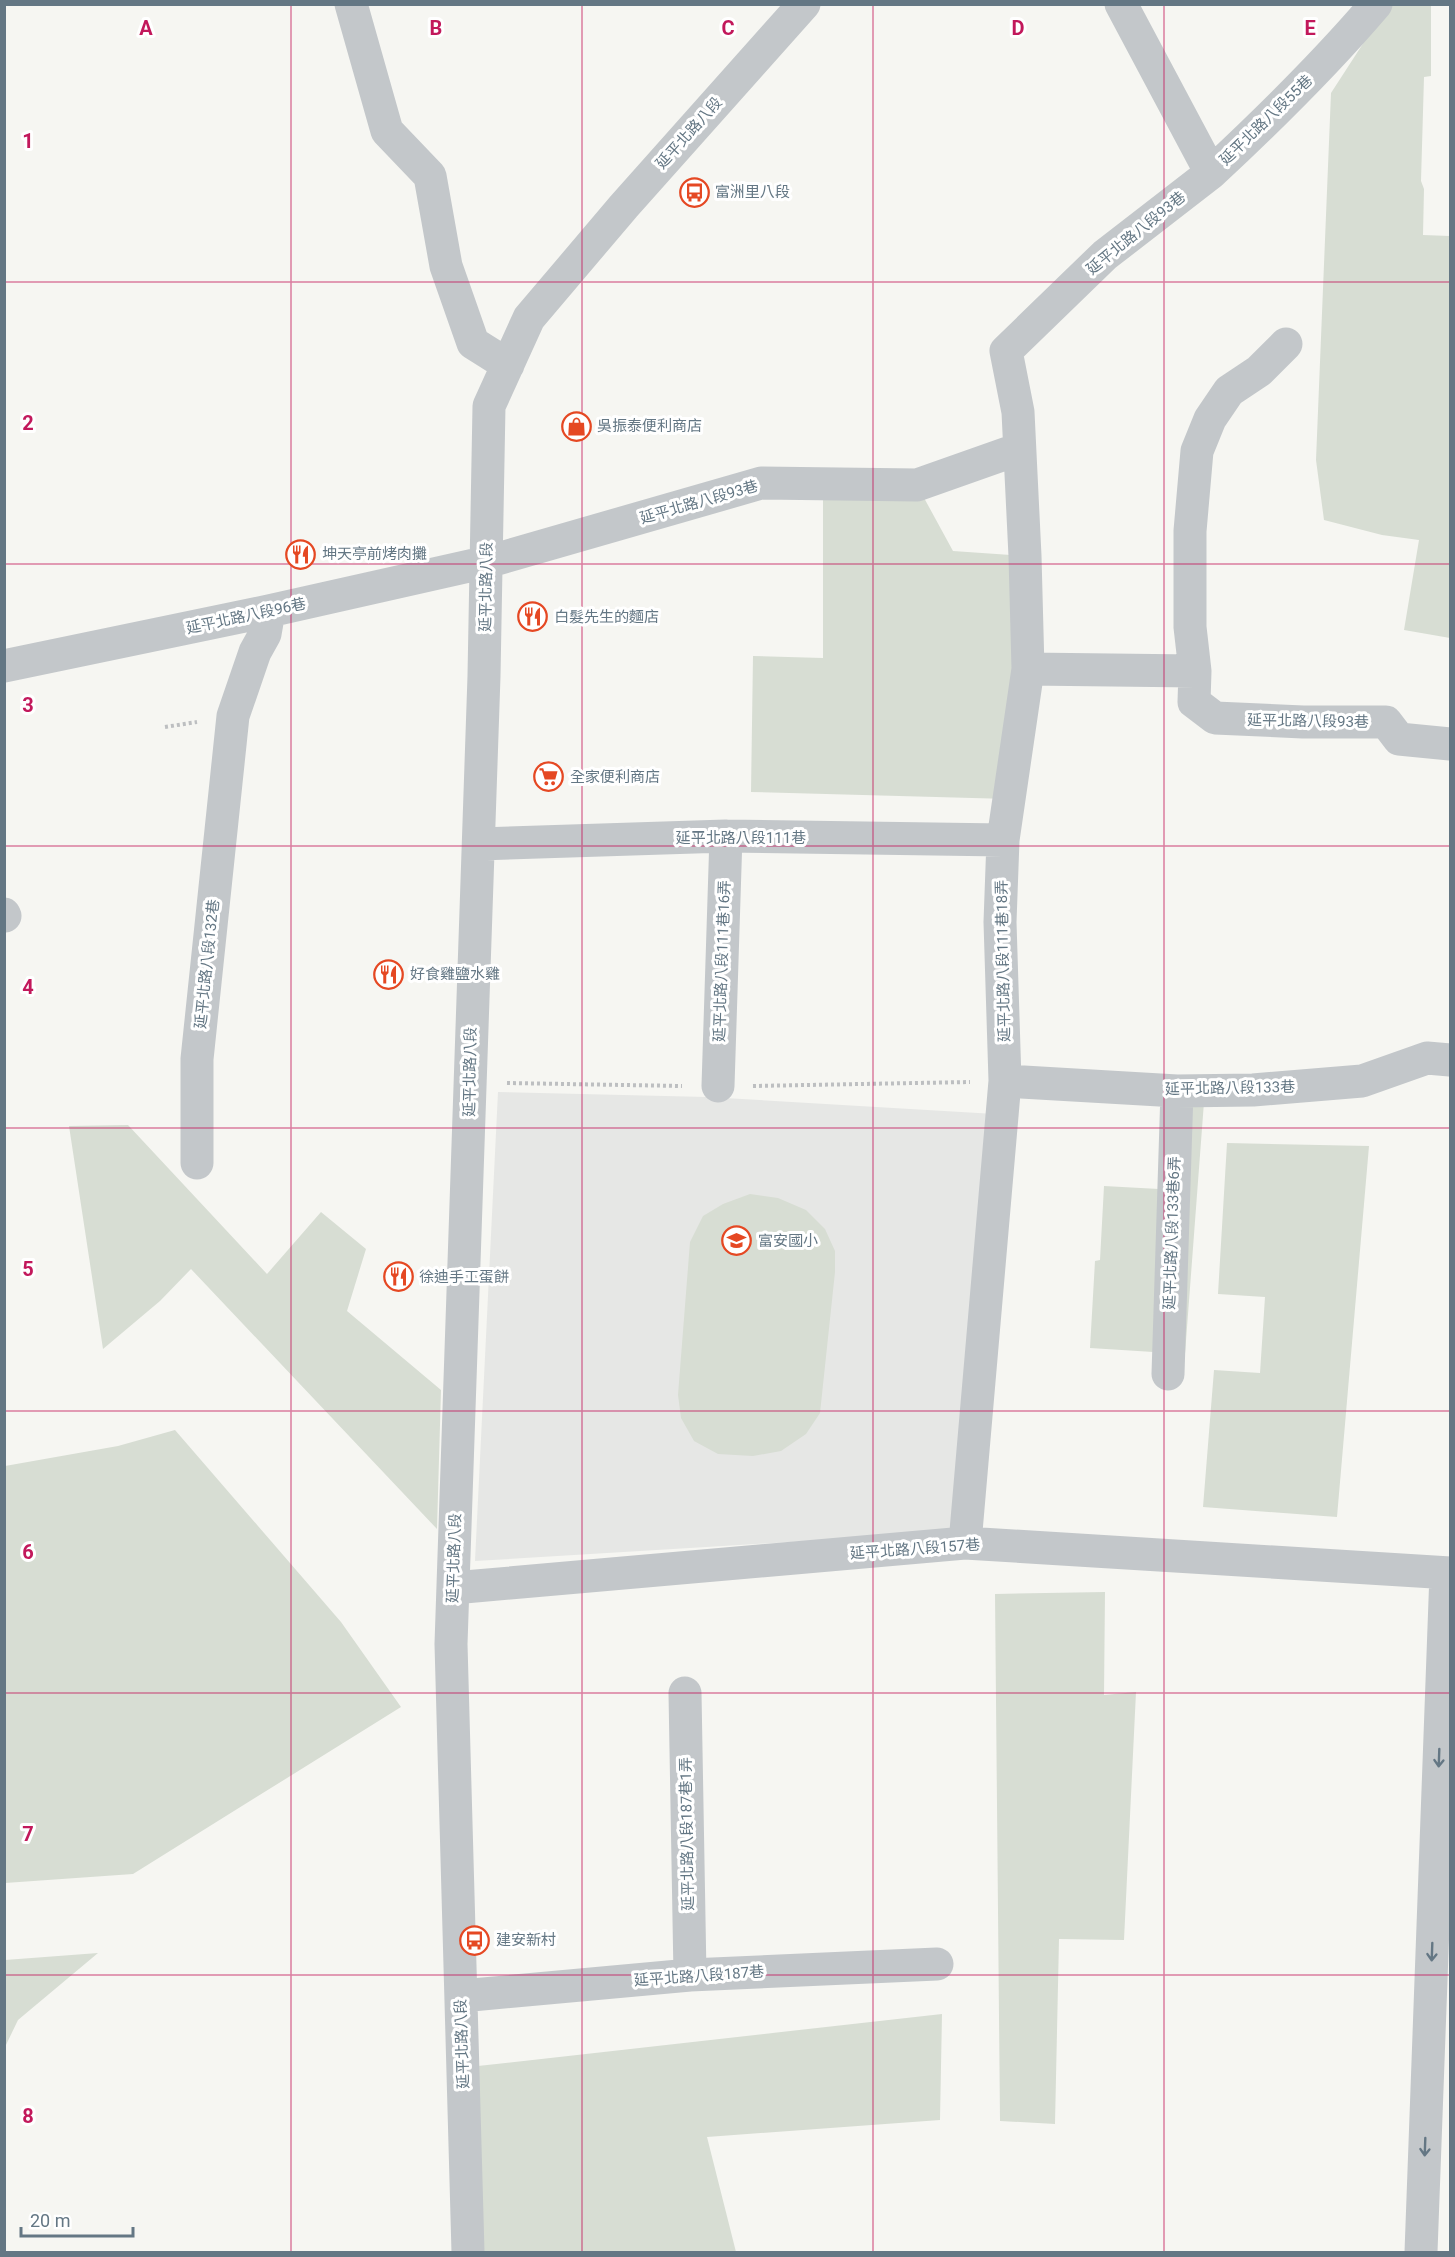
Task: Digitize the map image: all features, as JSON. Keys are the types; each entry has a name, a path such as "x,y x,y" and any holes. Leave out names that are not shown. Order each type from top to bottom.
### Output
{"street":[{"path":"351,4 387,131 430,176 446,266 472,343 508,365"},
{"name":"延平北路八段","path":"468,2253 451,1644 479,844 489,406 530,318 624,206 804,4"},
{"name":"延平北路八段55巷","path":"1121,4 1211,174 1286,102 1343,43 1376,4"},
{"name":"延平北路八段93巷","path":"1003,840 1028,669 1018,411 1006,351 1105,255 1211,174"},
{"name":"延平北路八段93巷","path":"1286,344 1259,370 1229,391 1210,420 1197,451 1190,531 1190,627 1196,671 1194,702 1215,718 1386,722 1399,739 1450,744"},
{"name":"延平北路八段93巷","path":"487,562 761,483 917,485 1019,449"},
{"name":"延平北路八段96巷","path":"4,666 269,611 487,562"},
{"name":"延平北路八段132巷","path":"197,1163 197,1059 233,716 255,652 265,634 269,611"},
{"path":"1028,669 1196,671"},
{"name":"延平北路八段111巷","path":"479,844 726,836 1003,840"},
{"name":"延平北路八段111巷16弄","path":"718,1086 726,836"},
{"name":"延平北路八段111巷18弄","path":"965,1543 1005,1081 1000,922 1003,840"},
{"name":"延平北路八段133巷","path":"1005,1081 1177,1091 1253,1090 1362,1081 1427,1058 1450,1060"},
{"name":"延平北路八段133巷6弄","path":"1168,1374 1177,1091"},
{"name":"延平北路八段157巷","path":"453,1588 965,1543 1448,1573"},
{"path":"1421,2253 1448,1573"},
{"name":"延平北路八段187巷1弄","path":"685,1693 690,1975"},
{"name":"延平北路八段187巷","path":"461,1996 690,1975 937,1964"}],"shaded area":[{"path":"1388,5 1431,5 1431,76 1424,77 1421,181 1424,189 1423,235 1450,236 1450,638 1404,630 1419,540 1382,535 1324,520 1316,460 1331,93"},
{"path":"823,484 917,485 953,551 1025,556 1009,799 751,792 753,656 823,658"},
{"name":"富安國小","path":"498,1092 707,1097 995,1114 955,1532 475,1561"},
{"path":"1164,1101 1204,1102 1185,1354 1090,1348 1095,1261 1100,1260 1104,1186 1159,1189"},
{"path":"128,1125 267,1274 321,1212 366,1249 347,1311 441,1390 437,1529 191,1269 160,1301 103,1349 69,1126"},
{"path":"1227,1143 1369,1146 1337,1517 1203,1507 1214,1370 1260,1373 1265,1297 1218,1294"},
{"path":"750,1194 778,1198 806,1210 825,1229 835,1251 835,1272 820,1413 806,1434 781,1451 753,1456 718,1454 694,1441 681,1418 678,1395 690,1242 703,1216 723,1204"},
{"path":"175,1430 341,1622 401,1707 133,1874 5,1883 5,1466 118,1446"},
{"path":"1105,1592 1104,1695 1136,1692 1124,1940 1059,1939 1055,2124 1000,2121 995,1594"},
{"path":"98,1953 18,2020 5,2047 5,1960"},
{"path":"942,2014 940,2120 707,2137 736,2252 481,2252 478,2066"}],"place":[{"name":"富洲里八段","path":"694,192"},
{"name":"吳振泰便利商店","path":"576,426"},
{"name":"坤天亭前烤肉攤","path":"301,554"},
{"name":"白髮先生的麵店","path":"533,617"},
{"name":"全家便利商店","path":"549,777"},
{"name":"好食雞鹽水雞","path":"389,974"},
{"name":"富安國小","path":"737,1241"},
{"name":"徐迪手工蛋餅","path":"398,1277"},
{"name":"建安新村","path":"475,1940"}]}
